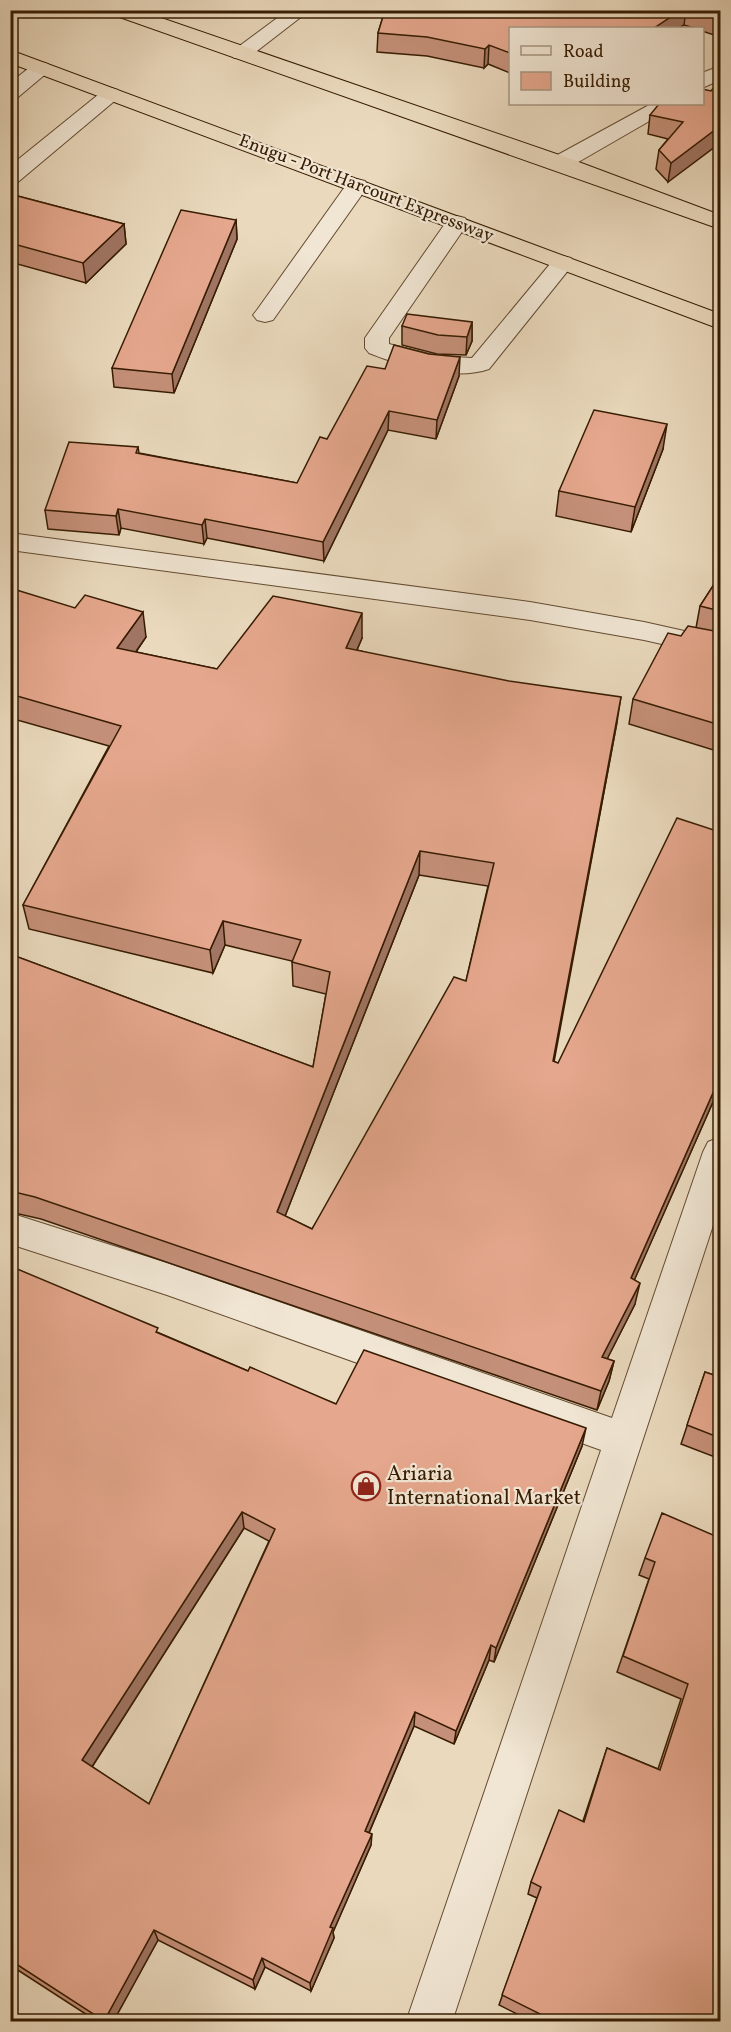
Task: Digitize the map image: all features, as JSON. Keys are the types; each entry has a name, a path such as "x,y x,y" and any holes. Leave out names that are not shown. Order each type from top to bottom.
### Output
{"highway":[{"path":"118,10 560,163 720,222"},
{"name":"Enugu - Port Harcourt Expressway","path":"10,56 720,322"}],"street":[{"path":"241,54 302,10"},
{"path":"10,94 41,68"},
{"path":"704,81 720,72"},
{"path":"10,177 111,94"},
{"path":"560,163 663,105"},
{"path":"265,315 357,186"},
{"path":"457,224 377,338 377,348 389,353 459,365 473,366 484,362 563,263"},
{"path":"10,541 530,611 644,631 720,648"},
{"path":"429,2022 720,1152"},
{"path":"10,1228 167,1279 624,1440"}],"building":[{"path":"385,10 681,10 656,27 509,27 509,53 489,45 485,49 427,37 378,33"},
{"path":"699,10 720,10 720,18"},
{"path":"720,80 720,126 671,163 659,150 683,122 650,115 658,105 704,105 704,89 711,91"},
{"path":"10,194 124,224 83,263 10,243"},
{"path":"181,210 236,220 172,374 112,368"},
{"path":"407,314 472,322 467,337 438,335 402,326"},
{"path":"394,345 429,354 460,357 437,420 389,411 323,542 205,519 202,525 118,509 116,516 45,510 69,442 138,447 136,453 297,483 320,437 327,439 367,366 385,369"},
{"path":"594,410 667,424 635,507 559,491"},
{"path":"720,575 720,611 700,606"},
{"path":"10,588 75,608 85,595 143,612 117,648 217,669 273,596 362,613 346,648 509,681 621,697 553,1061 558,1063 677,818 720,832 720,1077 631,1278 640,1283 602,1357 614,1361 601,1391 35,1197 10,1191 10,954 313,1067 330,972 292,962 301,940 223,921 210,950 23,905 121,726 10,694","holes":["420,851 494,863 466,981 454,977 312,1229 277,1212"]},
{"path":"688,626 720,632 720,725 633,699 668,633 681,636"},
{"path":"10,1266 158,1328 156,1332 248,1371 250,1367 336,1404 364,1350 586,1428 496,1648 491,1645 456,1731 415,1712 365,1831 372,1834 330,1927 333,1928 310,1983 262,1958 253,1980 154,1930 104,2021 10,1960","holes":["242,1512 275,1529 149,1804 82,1760"]},
{"path":"705,1372 720,1377 720,1438 687,1425"},
{"path":"662,1513 720,1538 720,2022 556,2022 502,1995 541,1887 531,1882 559,1810 584,1822 607,1748 660,1770 688,1684 623,1656 655,1562 645,1558"}],"place":[{"name":"Ariaria International Market","path":"366,1486"}]}
